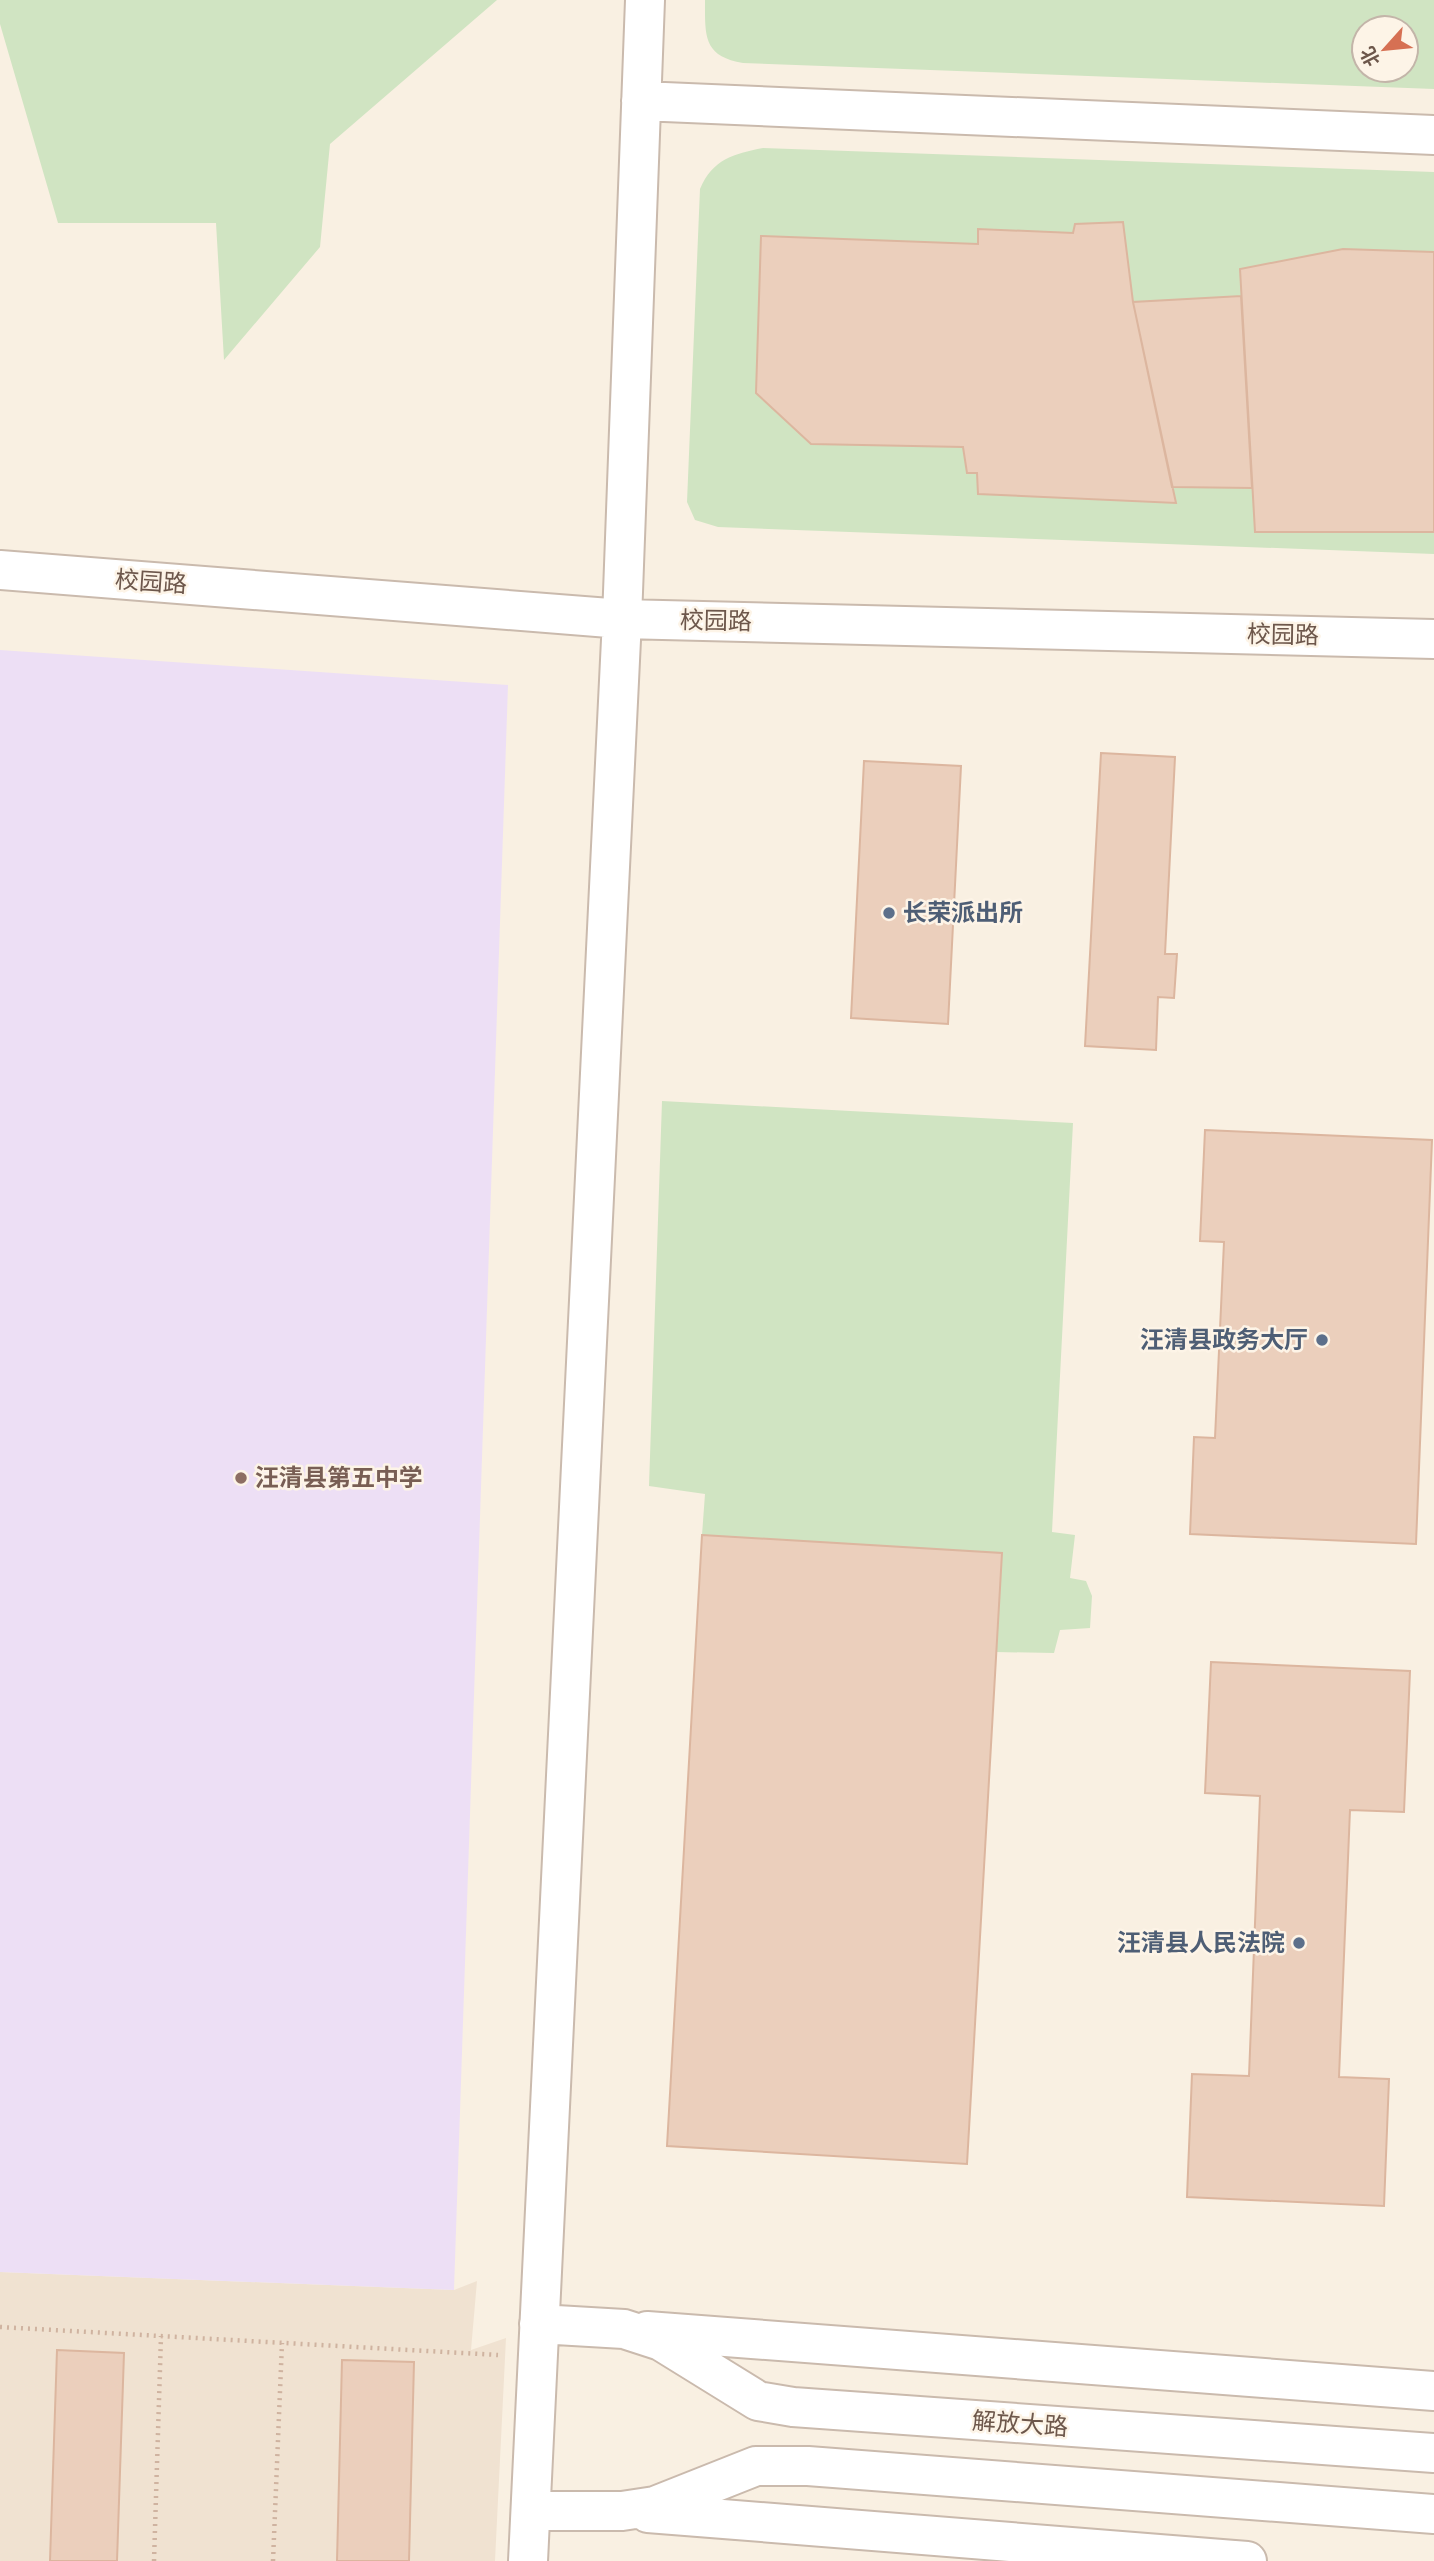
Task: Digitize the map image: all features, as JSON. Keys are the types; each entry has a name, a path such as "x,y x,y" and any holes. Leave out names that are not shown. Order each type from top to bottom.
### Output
{"street":[{"path":"528,2561 622,619 645,0"},
{"path":"640,101 1434,135"},
{"name":"校园路","path":"0,570 622,619 1434,639"},
{"name":"解放大路","path":"624,2329 661,2341 758,2401 793,2407 1434,2453"},
{"name":"解放大路","path":"538,2340 624,2329 1434,2391"},
{"path":"622,2511 655,2507 756,2466 782,2466 1434,2514"},
{"path":"531,2511 622,2511 1247,2561"}],"path":[{"path":"0,2327 282,2343 538,2340"},
{"path":"154,2561 161,2336"},
{"path":"273,2561 282,2343"}],"shaded area":[{"name":"汪清县第五中学","path":"0,650 508,685 454,2290 0,2272"},
{"path":"0,2272 454,2290 477,2281 471,2350 506,2338 495,2561 0,2561"}],"green space":[{"path":"0,0 497,0 330,144 320,247 224,360 216,223 58,223 0,24"},
{"path":"705,0 1434,0 1434,89 743,63 720,55 713,49 706,34"},
{"path":"763,148 1434,172 1434,554 718,527 695,520 687,502 700,189 718,164 733,156"},
{"path":"662,1101 1073,1123 1052,1532 1075,1535 1070,1578 1086,1581 1092,1596 1090,1628 1060,1630 1054,1653 996,1652 702,1535 705,1494 649,1486"}],"building":[{"path":"1123,222 1133,302 1176,503 978,494 977,473 967,473 963,447 811,444 756,393 761,236 978,244 978,229 1073,233 1075,224"},
{"path":"1343,249 1434,252 1434,532 1255,532 1240,269"},
{"path":"1241,296 1252,488 1172,487 1133,302"},
{"path":"1101,753 1175,757 1165,954 1177,954 1174,998 1158,997 1156,1050 1085,1046"},
{"path":"864,761 961,766 948,1024 851,1018"},
{"name":"汪清县政务大厅","path":"1205,1130 1432,1140 1416,1544 1190,1534 1194,1437 1215,1438 1224,1242 1200,1241"},
{"path":"702,1535 1002,1553 967,2164 667,2146"},
{"name":"汪清县人民法院","path":"1211,1662 1410,1671 1404,1812 1350,1810 1339,2077 1389,2079 1384,2206 1187,2197 1192,2074 1249,2076 1260,1796 1205,1793"},
{"path":"57,2350 124,2353 117,2561 50,2561"},
{"path":"342,2360 414,2362 409,2561 337,2561"}],"place":[{"name":"长荣派出所","path":"889,913"},
{"name":"汪清县政务大厅","path":"1322,1340"},
{"name":"汪清县第五中学","path":"241,1478"},
{"name":"汪清县人民法院","path":"1299,1943"}]}
